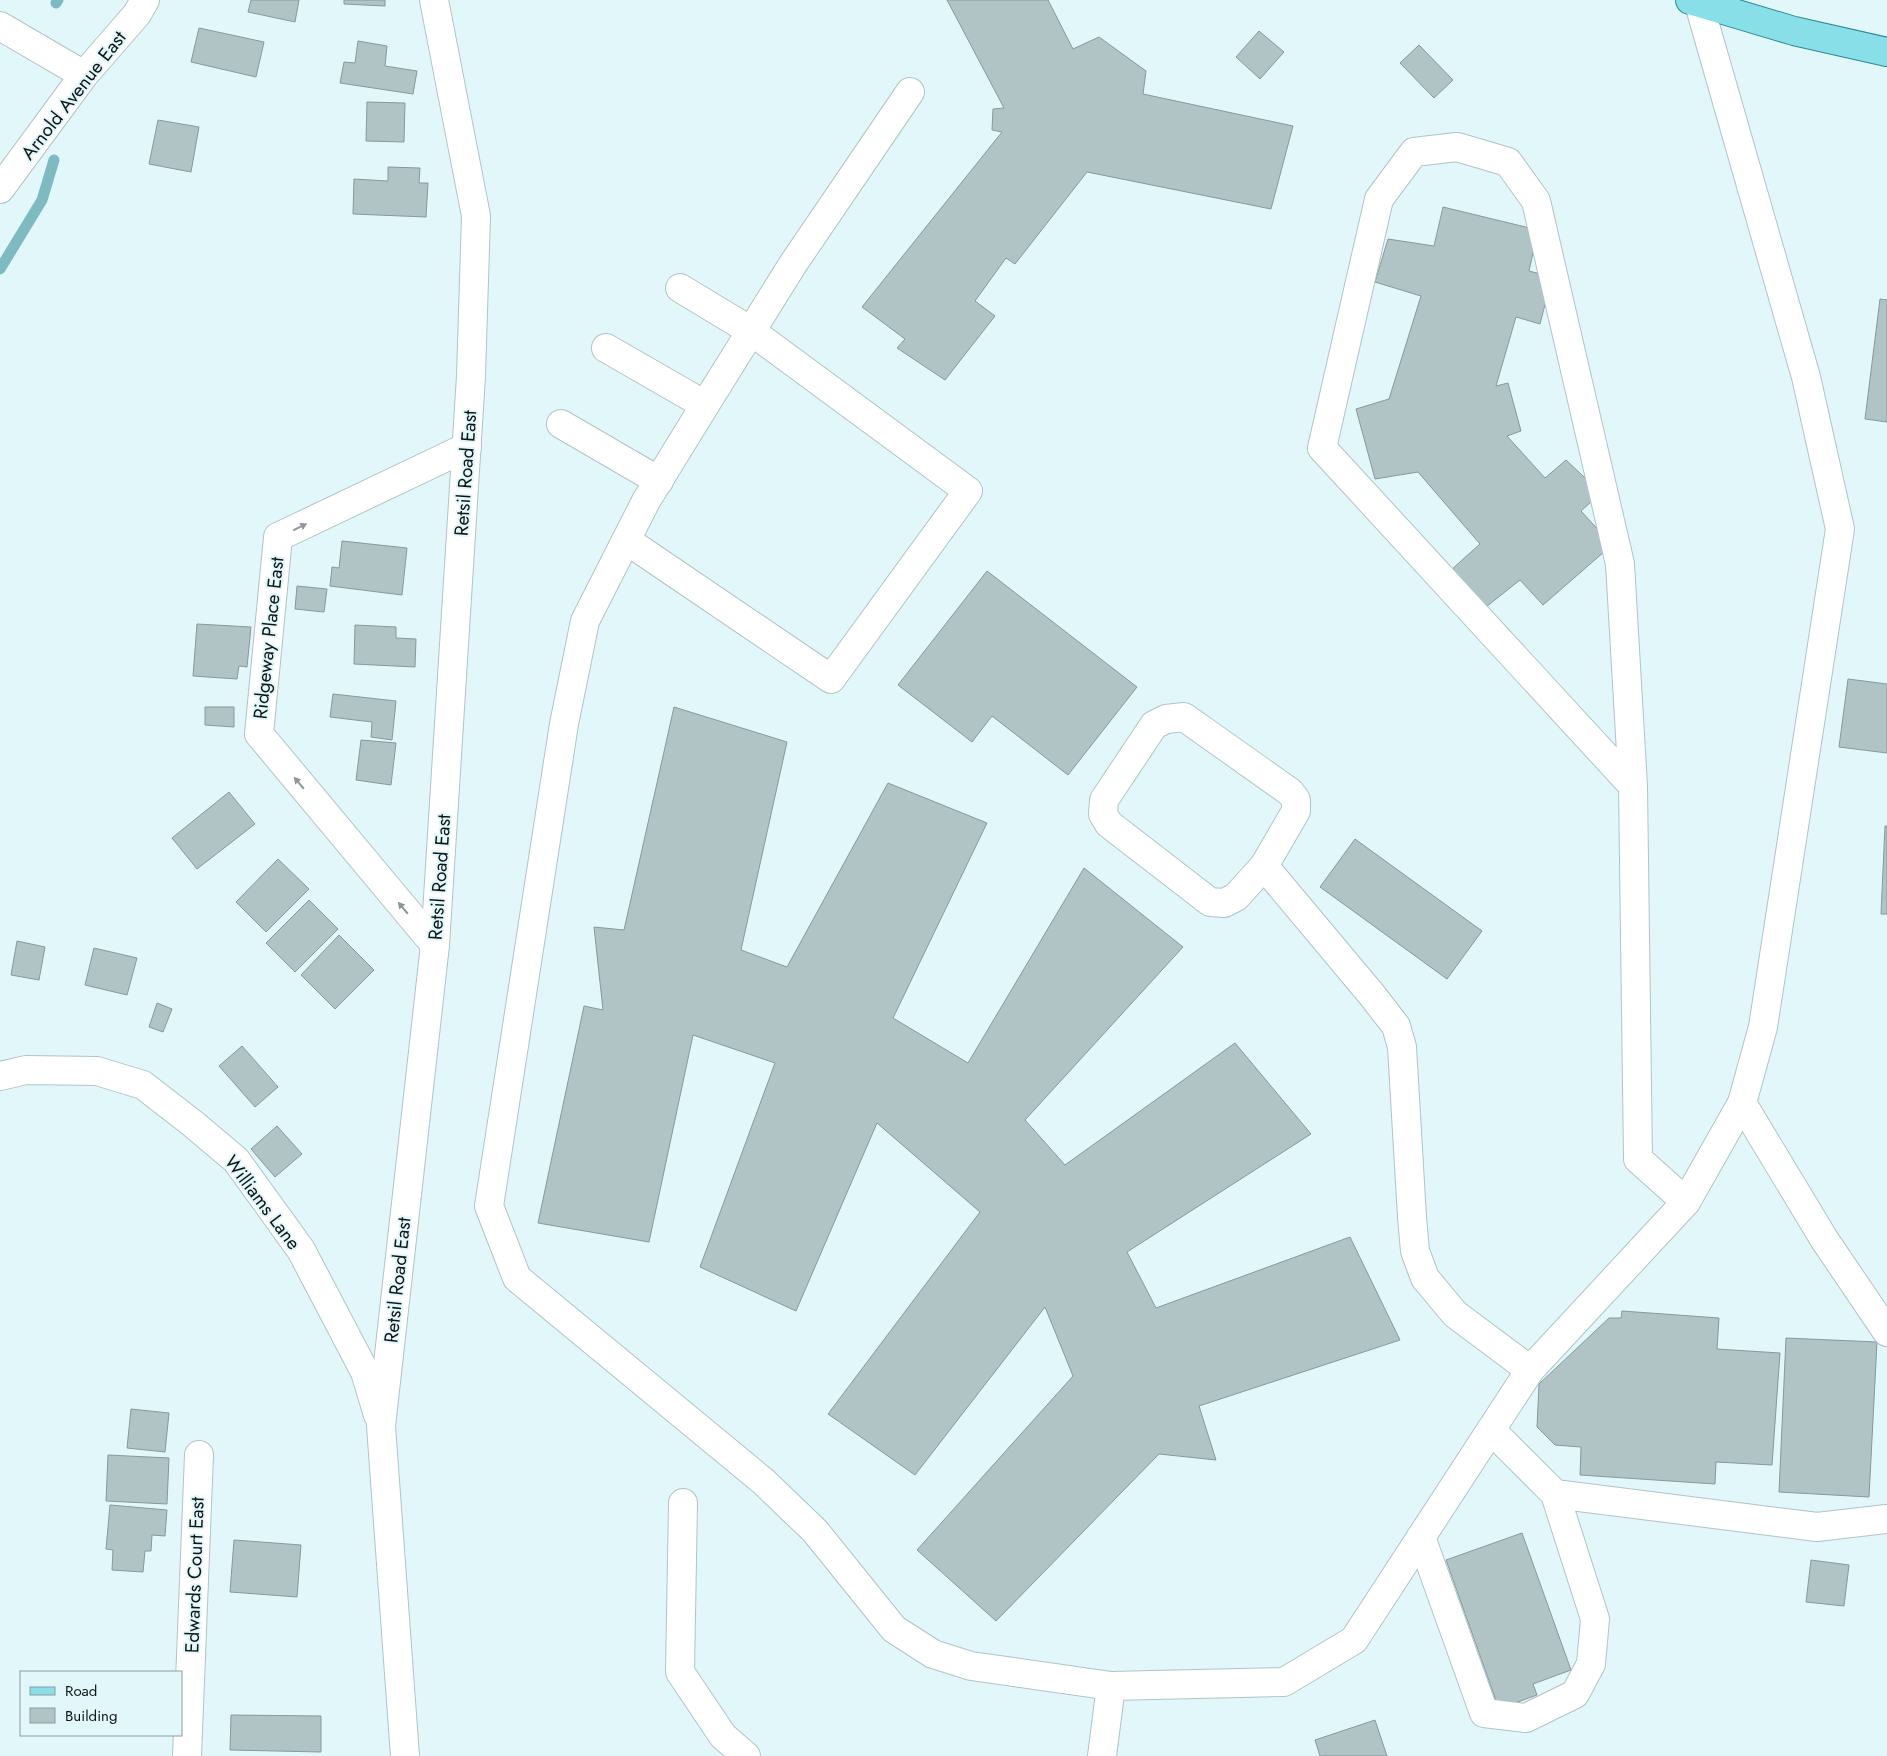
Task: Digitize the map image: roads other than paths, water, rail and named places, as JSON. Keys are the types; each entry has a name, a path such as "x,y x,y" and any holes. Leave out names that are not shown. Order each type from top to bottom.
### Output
{"main road":[{"path":"1696,1 1794,31 1887,52"}],"street":[{"name":"Arnold Avenue East","path":"0,189 84,75 137,14 144,0"},
{"name":"Retsil Road East","path":"405,1756 381,1426 434,945 467,447 476,216 434,0"},
{"path":"910,92 793,264 705,405 659,481 584,621 564,724 489,1206 517,1278 764,1482 815,1531 894,1629 933,1654 971,1666 1111,1686 1284,1682 1354,1640 1530,1370 1686,1202 1742,1103 1763,1027 1840,529 1806,377 1696,1"},
{"path":"0,26 84,75"},
{"path":"1633,786 1322,448 1379,200 1414,152 1457,147 1508,162 1536,201 1620,564 1633,786 1638,1159 1686,1202"},
{"path":"626,540 831,679 968,490 751,331 680,288"},
{"path":"606,348 705,405"},
{"path":"561,424 659,481"},
{"name":"Ridgeway Place East","path":"434,945 259,734 278,537 467,447"},
{"path":"1184,718 1290,792 1296,800 1296,811 1264,866 1236,897 1224,903 1210,902 1109,824 1103,814 1104,800 1154,725 1166,719 1184,718"},
{"path":"1264,866 1396,1026 1402,1047 1412,1217 1416,1251 1425,1278 1455,1314 1530,1370"},
{"name":"Williams Lane","path":"0,1076 26,1070 96,1072 143,1085 236,1160 301,1250 365,1372 381,1426"},
{"path":"1742,1103 1824,1239 1887,1332"},
{"path":"1421,1537 1484,1713 1526,1718 1575,1694 1591,1664 1595,1618 1555,1494 1491,1430"},
{"name":"Edwards Court East","path":"187,1756 198,1454"},
{"path":"1555,1494 1818,1527 1887,1520"},
{"path":"683,1503 680,1672 723,1736 746,1756"},
{"path":"1102,1756 1111,1686"}],"waterway":[{"path":"0,269 42,200 54,160"}]}
